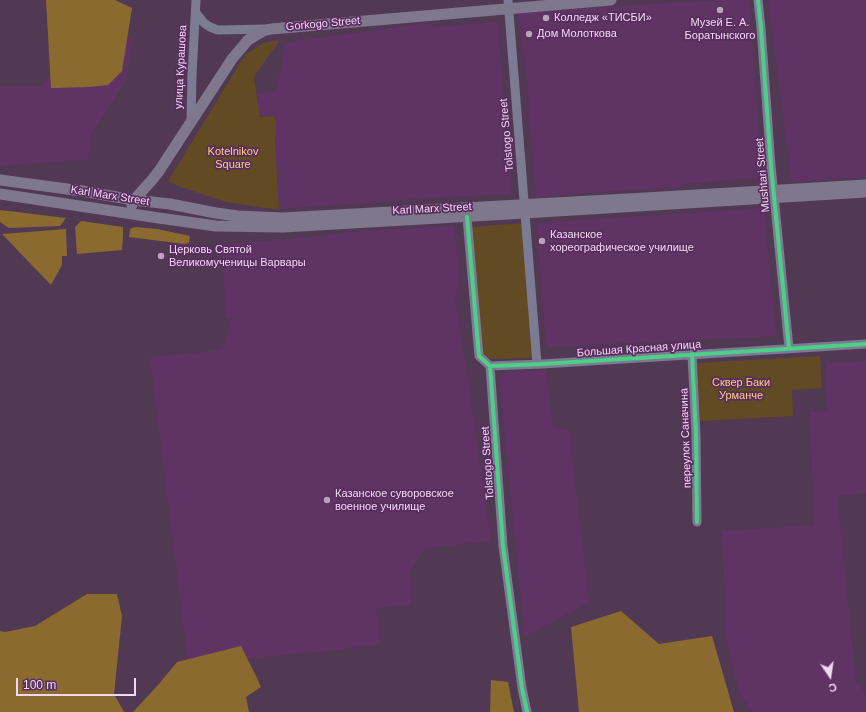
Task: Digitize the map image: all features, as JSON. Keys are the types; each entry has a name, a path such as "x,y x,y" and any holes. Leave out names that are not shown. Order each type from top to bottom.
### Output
{"main road":[{"name":"Gorkogo Street","path":"130,213 134,200 159,171 232,59 248,40 263,31 508,4 611,0"},
{"name":"Karl Marx Street","path":"0,180 170,204 231,215 282,218 525,209"},
{"name":"Karl Marx Street","path":"774,194 866,185"},
{"name":"Karl Marx Street","path":"0,194 216,226 283,227 467,217 525,209 628,199 866,192"}],"street":[{"name":"улица Курашова","path":"191,122 196,0"},
{"name":"Mushtari Street","path":"758,0 774,194 789,348"},
{"name":"Tolstogo Street","path":"508,4 537,364"},
{"name":"улица Курашова","path":"196,13 204,23 218,30 271,29"},
{"path":"467,217 479,356 490,366"},
{"name":"Большая Красная улица","path":"490,366 866,344"},
{"name":"переулок Саначина","path":"692,354 696,435 697,522"},
{"name":"Tolstogo Street","path":"490,366 503,546 522,688 527,712"}],"shaded area":[{"path":"46,0 115,0 132,8 122,71 108,85 51,88"},
{"path":"720,0 749,0 762,177 683,184 683,187 585,193 536,198 527,79 518,12"},
{"path":"768,0 866,0 866,177 792,182"},
{"path":"498,22 504,112 512,194 446,197 279,209 275,116 260,117 257,94 276,91 286,45 291,41 423,24 432,24 433,27"},
{"path":"133,37 126,80 91,134 87,161 74,160 0,166 0,87 43,86 49,75 81,64"},
{"path":"764,208 776,336 546,347 537,223"},
{"path":"0,210 66,218 60,226 9,228 0,222"},
{"path":"81,221 123,227 122,250 77,254 75,227"},
{"name":"Казанское суворовское военное училище","path":"454,226 459,276 455,304 466,367 491,541 424,548 410,573 411,605 375,608 380,639 376,645 249,658 188,662 150,357 222,350 232,318 226,319 222,244 283,240 351,232"},
{"path":"135,227 157,229 190,236 189,243 184,244 129,237 130,229"},
{"path":"66,229 67,256 62,256 62,265 51,285 2,234"},
{"path":"866,361 866,493 837,496 856,681 865,693 866,712 753,712 739,693 727,641 722,531 814,525 810,412 827,411 826,363"},
{"path":"546,370 553,427 569,431 589,603 525,636 499,378 506,372"},
{"path":"87,594 117,594 122,616 114,694 124,712 0,712 0,631 5,632 35,626"},
{"path":"621,611 659,644 712,636 734,712 579,712 571,627"},
{"path":"241,646 261,687 246,697 249,712 133,712 177,662"},
{"path":"491,680 508,682 514,712 490,712"}],"green space":[{"name":"Kotelnikov Square","path":"280,40 254,78 260,117 275,116 279,209 226,202 178,186 168,181 245,55 263,43"},
{"path":"523,223 534,353 531,358 491,359 484,356 482,348 471,227"},
{"name":"Сквер Баки Урманче","path":"820,356 822,388 792,390 793,416 700,421 697,363"}],"cycle path":[{"path":"758,0 771,166 789,348"},
{"path":"467,217 479,356 490,366 503,546 522,688 527,712"},
{"path":"490,366 866,344"},
{"path":"692,354 696,435 697,522"}],"place":[{"name":"Музей Е. А. Боратынского","path":"720,10"},
{"name":"Колледж «ТИСБИ»","path":"546,18"},
{"name":"Дом Молоткова","path":"529,34"},
{"name":"Казанское хореографическое училище","path":"542,241"},
{"name":"Церковь Святой Великомученицы Варвары","path":"161,256"},
{"name":"Казанское суворовское военное училище","path":"327,500"}]}
